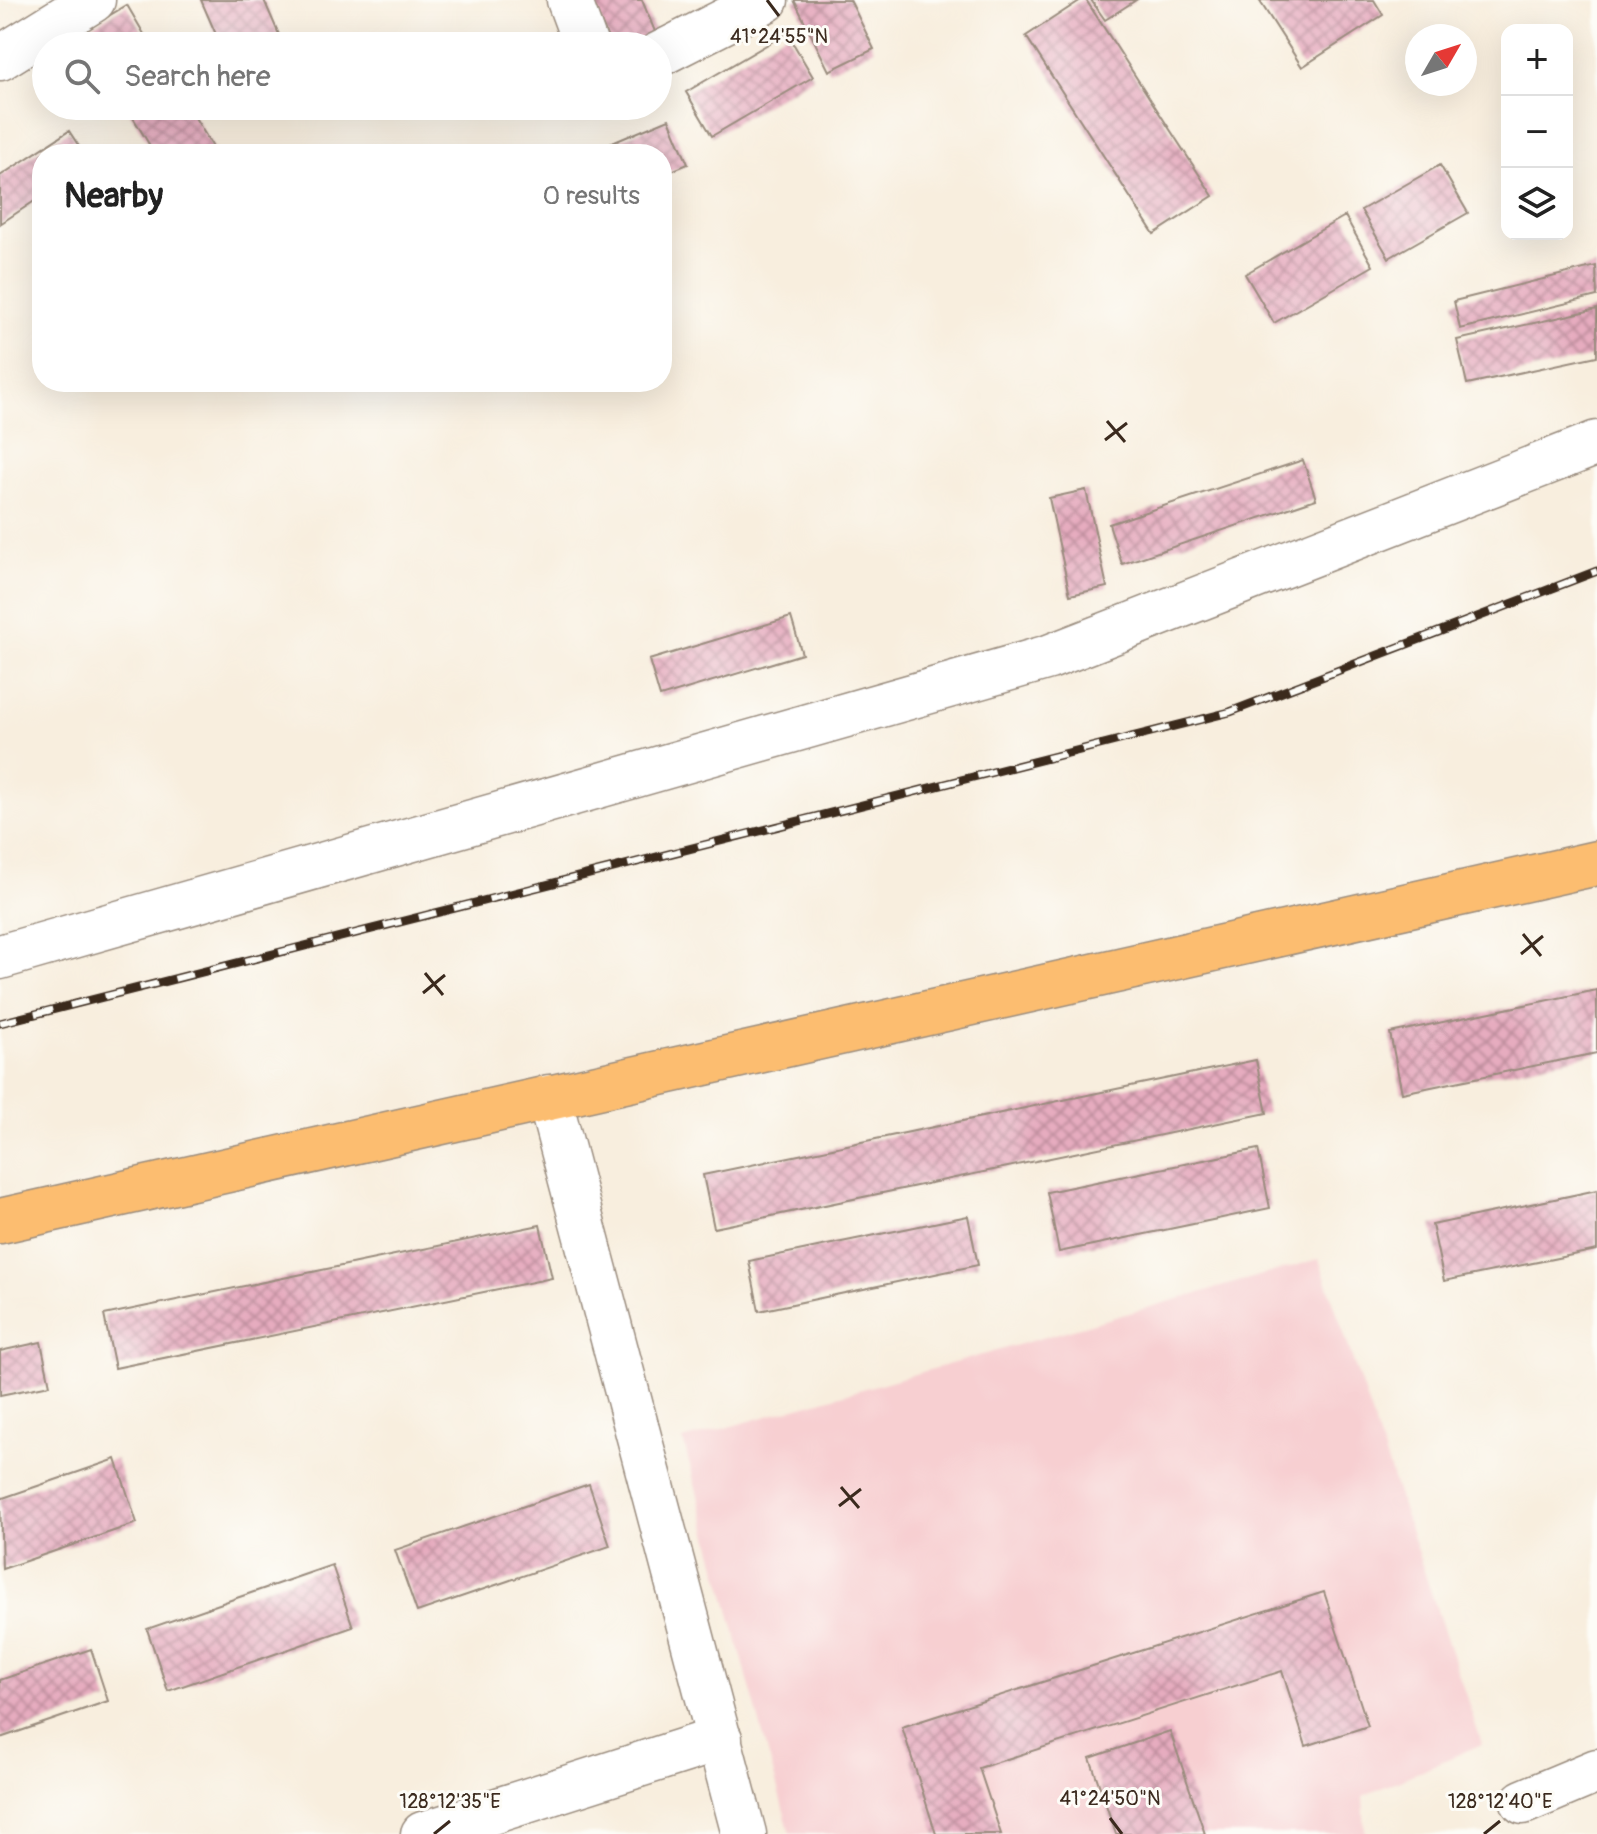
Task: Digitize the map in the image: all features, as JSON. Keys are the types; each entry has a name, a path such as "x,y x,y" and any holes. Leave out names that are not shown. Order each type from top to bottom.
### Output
{"main road":[{"path":"0,1221 1597,863"}],"street":[{"path":"42,32 93,0"},
{"path":"569,0 581,32"},
{"path":"672,48 766,0"},
{"path":"0,58 32,38"},
{"path":"0,957 1049,657 1597,443"},
{"path":"549,1097 744,1834"},
{"path":"423,1834 720,1739"},
{"path":"1523,1802 1597,1771"}],"shaded area":[{"path":"1319,1259 1482,1744 1363,1796 1365,1834 790,1834 683,1440"}],"building":[{"path":"201,0 264,0 278,32 215,32"},
{"path":"592,0 642,0 655,32 605,32"},
{"path":"794,0 850,0 874,49 829,71"},
{"path":"1081,0 1086,0 1213,196 1154,234 1026,36"},
{"path":"1091,0 1136,0 1105,20"},
{"path":"1259,0 1374,0 1383,15 1302,67"},
{"path":"127,5 143,32 82,32"},
{"path":"787,33 813,77 712,136 686,92"},
{"path":"134,120 196,120 211,144 149,144"},
{"path":"669,120 688,164 672,171 672,144 610,144"},
{"path":"69,131 77,144 49,144"},
{"path":"32,155 32,203 0,224 0,176"},
{"path":"1440,165 1468,213 1389,258 1361,210"},
{"path":"1345,216 1373,266 1274,323 1245,274"},
{"path":"1596,266 1597,296 1460,329 1454,301"},
{"path":"1597,309 1597,356 1467,384 1457,340"},
{"path":"1303,460 1316,499 1122,564 1109,524"},
{"path":"1086,490 1107,587 1070,595 1049,498"},
{"path":"791,617 802,654 660,697 649,660"},
{"path":"1597,990 1597,1053 1402,1093 1390,1033"},
{"path":"1256,1060 1267,1113 714,1228 703,1175"},
{"path":"1258,1149 1270,1208 1059,1252 1047,1192"},
{"path":"1597,1190 1597,1250 1444,1281 1432,1225"},
{"path":"968,1216 978,1265 759,1311 749,1261"},
{"path":"540,1225 552,1278 115,1368 104,1315"},
{"path":"41,1342 50,1385 0,1395 0,1351"},
{"path":"116,1459 137,1523 2,1569 0,1499"},
{"path":"589,1484 610,1546 417,1612 395,1550"},
{"path":"332,1565 353,1627 168,1691 147,1629"},
{"path":"1324,1592 1368,1726 1306,1746 1282,1671 979,1768 1001,1834 936,1834 902,1727"},
{"path":"91,1649 108,1701 0,1738 0,1680"},
{"path":"1170,1731 1205,1834 1116,1834 1090,1758"}],"railway":[{"path":"0,1023 1230,712 1597,571"}]}
